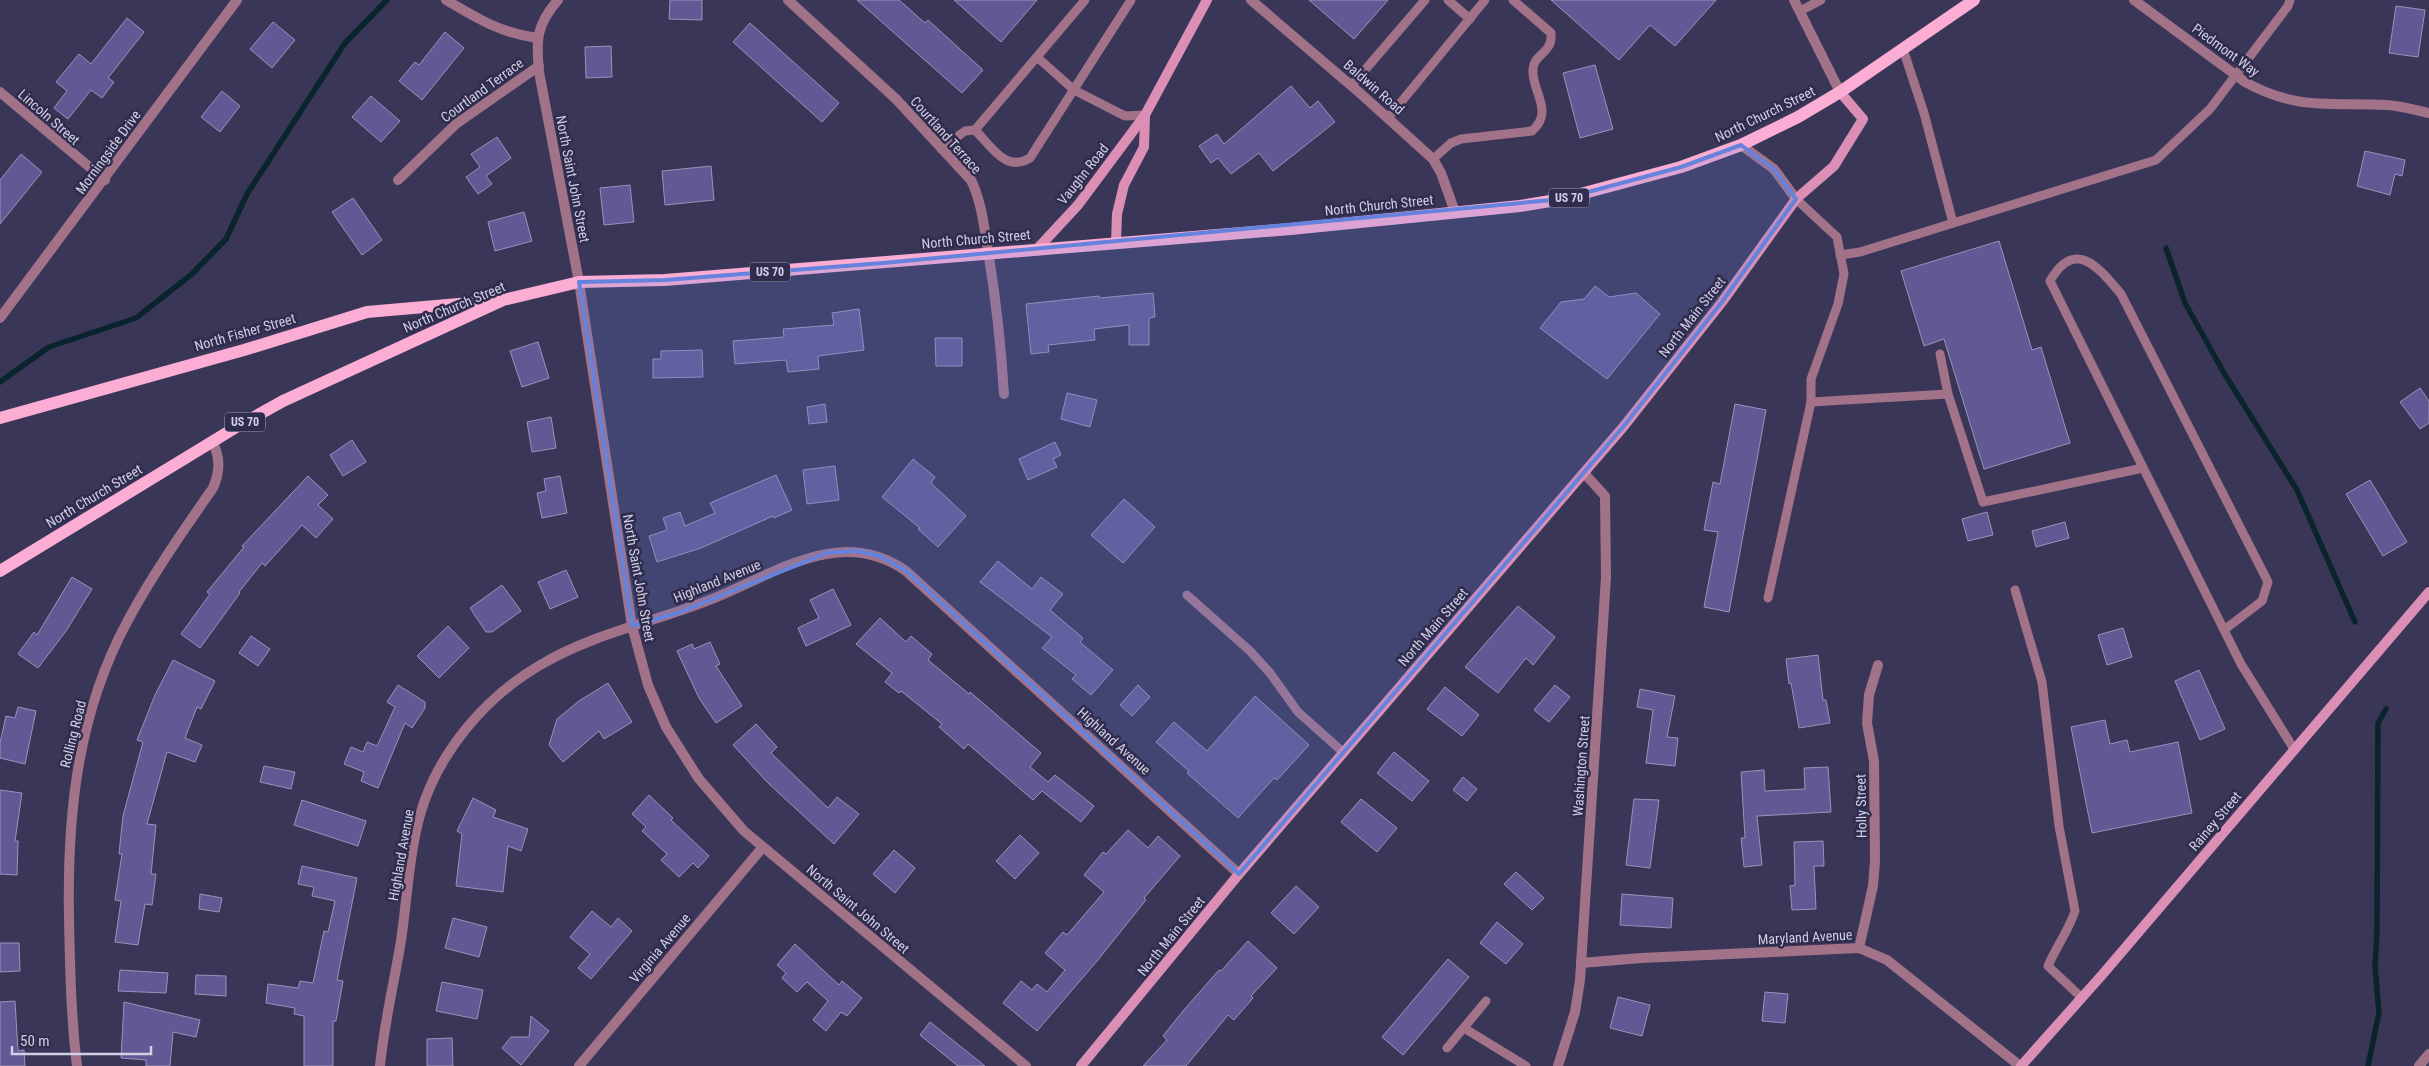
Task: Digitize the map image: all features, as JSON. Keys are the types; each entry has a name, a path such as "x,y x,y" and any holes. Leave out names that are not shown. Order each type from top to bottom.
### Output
{"main road":[{"name":"North Church Street","path":"0,571 212,442 314,386 503,300 579,282 665,280 988,252 1290,229 1520,206 1562,199 1681,168 1741,145 1798,117 1840,92 1974,0"},
{"name":"North Fisher Street","path":"0,418 244,350 367,312 503,300"}],"street":[{"name":"Morningside Drive","path":"0,318 105,180 237,0"},
{"path":"446,0 494,27 514,35 536,38 541,24 558,0"},
{"name":"Courtland Terrace","path":"788,0 896,99 970,180 977,193 997,299 1004,394"},
{"name":"Vaughn Road","path":"1038,248 1083,199 1146,115 1206,0"},
{"name":"Baldwin Road","path":"1251,0 1352,85 1433,159 1455,212"},
{"path":"1794,0 1840,92"},
{"name":"Piedmont Way","path":"2134,0 2236,75 2262,91 2290,101 2319,105 2389,105 2429,113"},
{"name":"North Saint John Street","path":"536,38 539,66 579,282 632,626 648,685 666,727 681,754 699,779 744,831 762,848 1026,1066"},
{"name":"Courtland Terrace","path":"398,180 456,124 539,66"},
{"name":"Lincoln Street","path":"0,92 105,180"},
{"name":"North Main Street","path":"1081,1066 1239,874 1584,473 1722,302 1796,199 1834,166 1863,119 1840,92"},
{"name":"Vaughn Road","path":"1116,242 1117,214 1124,185 1144,148 1146,115"},
{"path":"1741,145 1774,169 1796,199"},
{"name":"Rolling Road","path":"77,1066 69,969 67,880 70,822 82,746 98,690 127,622 174,544 218,478 219,461 212,442"},
{"name":"Washington Street","path":"1558,1066 1575,1012 1581,963 1599,706 1607,517 1605,496 1584,473"},
{"name":"Highland Avenue","path":"380,1066 384,1031 395,981 420,816 441,767 468,726 510,686 543,663 579,646 632,626 678,613 786,567 827,553 856,551 879,556 906,571 1239,874"},
{"name":"Rainey Street","path":"2021,1066 2082,998 2429,592"},
{"name":"Holly Street","path":"1859,948 1873,886 1875,861 1874,761 1867,723 1869,695 1878,665"},
{"name":"Virginia Avenue","path":"579,1066 762,848"},
{"name":"Maryland Avenue","path":"1581,963 1820,948 1859,948 1887,960 2021,1066"},
{"path":"2419,1066 2429,1054"}],"lane":[{"path":"942,149 965,131 975,130 1085,0"},
{"path":"975,130 1003,158 1012,164 1024,162 1030,158 1131,0"},
{"path":"1352,85 1425,0"},
{"path":"1448,0 1470,18"},
{"path":"1388,118 1485,0"},
{"path":"1433,159 1451,143 1460,139 1532,131 1540,124 1542,116 1532,70 1536,60 1546,51 1551,40 1551,33 1513,0"},
{"path":"1800,11 1822,0"},
{"path":"1840,255 1860,252 2156,160 2210,109 2288,6 2290,0"},
{"path":"1903,49 1924,113 1953,223"},
{"path":"1037,57 1074,90 1124,116 1146,115"},
{"path":"1768,598 1811,402 1811,379 1838,304 1844,274 1837,237 1796,199"},
{"path":"2224,630 2262,602 2268,582 2121,294 2095,265 2077,259 2065,262 2050,281 2143,468 2224,630 2241,664 2294,749"},
{"path":"1940,354 1948,394 1983,502 2143,468"},
{"path":"1811,402 1948,394"},
{"path":"2015,590 2042,682 2060,826 2075,911 2071,923 2055,949 2048,966 2082,998"},
{"path":"1187,595 1250,651 1270,673 1298,712 1344,753"},
{"path":"1447,1048 1486,1001"},
{"path":"1464,1028 1526,1066"}],"highlighted area":[{"path":"1741,145 1774,169 1796,199 1722,302 1624,426 1239,874 906,571 879,556 856,551 827,553 678,613 632,626 579,282 665,280 883,263 1562,199 1681,167"}],"building":[{"path":"670,0 702,0 702,20 669,19"},
{"path":"857,0 899,0 925,23 928,20 983,70 962,93"},
{"path":"954,0 1037,0 1001,42"},
{"path":"1309,0 1388,0 1354,39"},
{"path":"1551,0 1716,0 1675,46 1650,25 1619,60"},
{"path":"2396,6 2425,10 2418,57 2389,53"},
{"path":"127,18 144,32 108,78 114,82 102,98 91,90 68,119 54,108 67,91 56,82 79,54 91,64"},
{"path":"273,22 295,40 272,68 250,49"},
{"path":"750,23 839,103 822,122 733,42"},
{"path":"445,32 464,48 422,100 399,81 415,62 419,65"},
{"path":"611,46 612,77 586,78 585,47"},
{"path":"1595,65 1613,129 1580,138 1563,73"},
{"path":"1291,86 1310,108 1318,101 1335,122 1273,171 1259,153 1231,174 1218,158 1211,163 1199,146 1217,134 1224,144"},
{"path":"222,91 240,106 220,132 201,117"},
{"path":"371,96 400,121 381,142 352,117"},
{"path":"497,137 511,158 486,176 492,184 478,194 466,177 480,167 471,154"},
{"path":"2365,151 2405,160 2402,176 2395,174 2390,195 2357,186"},
{"path":"21,154 42,172 0,224 0,180"},
{"path":"711,166 714,200 665,205 662,171"},
{"path":"630,185 634,222 604,225 600,188"},
{"path":"353,198 382,240 362,255 332,212"},
{"path":"524,212 532,241 495,251 488,222"},
{"path":"1999,241 2032,350 2041,347 2070,443 1984,469 1944,339 1924,346 1901,271"},
{"path":"1595,286 1609,297 1636,293 1660,314 1607,379 1540,328 1561,302 1584,299"},
{"path":"1153,293 1155,317 1149,318 1149,345 1129,345 1129,325 1094,329 1095,340 1048,345 1049,352 1031,354 1026,304 1099,296 1099,298"},
{"path":"859,309 864,350 818,356 819,369 788,372 786,360 735,364 733,341 784,337 783,329 834,325 832,313"},
{"path":"935,338 962,338 962,366 936,366"},
{"path":"538,342 549,378 522,387 510,351"},
{"path":"702,350 703,377 653,378 653,359 661,359 661,351"},
{"path":"2420,388 2429,401 2429,423 2420,429 2400,402"},
{"path":"1067,393 1097,400 1090,427 1061,419"},
{"path":"825,404 827,422 809,424 807,407"},
{"path":"1735,404 1766,410 1729,612 1704,607 1718,532 1704,530 1713,482 1720,484"},
{"path":"551,417 556,448 532,452 527,422"},
{"path":"352,440 366,462 343,476 330,455"},
{"path":"1055,442 1061,455 1053,459 1057,467 1028,480 1019,459"},
{"path":"913,459 935,477 931,483 966,516 938,547 918,529 920,528 882,497"},
{"path":"835,466 839,500 807,504 803,470"},
{"path":"776,475 792,510 774,518 773,516 701,548 657,562 649,536 667,530 663,518 680,512 685,526 715,513 710,503"},
{"path":"308,476 328,495 318,505 333,519 316,538 302,525 265,566 262,563 200,648 181,634 210,594 207,592 244,547 242,546"},
{"path":"560,476 567,513 542,518 537,493 546,491 544,479"},
{"path":"2370,480 2407,542 2383,556 2346,494"},
{"path":"1124,499 1155,527 1123,563 1091,535"},
{"path":"1987,512 1993,535 1968,541 1962,519"},
{"path":"2065,522 2069,538 2036,547 2032,531"},
{"path":"998,561 1032,589 1041,577 1063,594 1050,610 1083,638 1080,642 1113,670 1091,695 1072,679 1076,675 1042,648 1052,637 980,582"},
{"path":"566,570 578,597 550,609 538,582"},
{"path":"72,577 92,589 66,631 38,668 18,654 34,632 37,635"},
{"path":"502,585 521,611 492,632 486,632 470,608"},
{"path":"833,589 851,625 806,646 798,628 819,618 810,600"},
{"path":"1518,606 1555,637 1533,665 1526,658 1498,693 1465,667"},
{"path":"880,618 906,642 911,636 932,654 928,660 969,694 970,692 1041,753 1030,767 1048,782 1055,775 1094,806 1081,822 1042,791 1033,800 968,744 964,749 939,727 942,724 901,691 899,693 885,682 892,673 856,644"},
{"path":"448,626 469,648 439,678 417,656"},
{"path":"2123,628 2132,657 2107,665 2098,635"},
{"path":"251,636 270,649 258,666 239,653"},
{"path":"710,642 720,664 716,666 742,706 716,723 699,698 677,651 692,644 694,649"},
{"path":"1818,655 1823,700 1826,700 1830,723 1799,728 1791,683 1789,684 1786,659"},
{"path":"173,660 215,681 201,709 197,707 185,738 202,745 195,762 167,752 147,824 156,825 151,874 156,874 152,905 145,904 138,945 115,942 121,901 115,900 122,854 119,854 123,816 143,742 137,740 155,695"},
{"path":"2199,670 2225,729 2200,740 2175,681"},
{"path":"608,683 632,722 604,739 599,731 563,762 549,745 557,719 579,701"},
{"path":"398,685 425,702 425,708 412,728 405,723 378,788 361,781 364,772 344,764 351,747 363,752 367,742 377,746 395,707 387,702"},
{"path":"1138,685 1150,697 1132,716 1120,705"},
{"path":"1555,685 1570,697 1549,722 1534,710"},
{"path":"1445,687 1479,715 1462,736 1427,709"},
{"path":"1640,689 1675,696 1667,737 1678,738 1675,766 1646,763 1653,710 1637,707"},
{"path":"1255,696 1309,745 1277,780 1274,778 1238,818 1187,773 1189,771 1156,742 1174,722 1207,751"},
{"path":"18,707 36,711 25,764 0,758 0,743 6,716 15,718"},
{"path":"2105,720 2110,744 2127,740 2130,752 2178,742 2192,813 2092,833 2071,727"},
{"path":"756,724 777,747 771,753 828,808 837,797 859,814 834,844 768,783 733,745"},
{"path":"1394,752 1429,781 1412,801 1377,773"},
{"path":"264,766 295,772 291,789 260,782"},
{"path":"1828,767 1831,812 1757,816 1762,865 1744,867 1741,838 1745,838 1741,772 1764,770 1765,791 1805,789 1804,768"},
{"path":"1463,777 1477,789 1467,801 1453,790"},
{"path":"0,790 22,793 15,841 18,841 17,875 0,874"},
{"path":"649,795 673,818 671,820 709,856 698,868 693,863 679,877 661,860 667,854 642,831 646,827 632,814"},
{"path":"473,798 496,810 493,817 528,829 521,851 508,846 503,892 456,886 462,834 457,831"},
{"path":"1361,799 1397,828 1377,852 1341,822"},
{"path":"1634,799 1659,800 1650,868 1626,865"},
{"path":"302,800 366,821 358,846 294,825"},
{"path":"1128,830 1148,848 1158,836 1180,856 1144,898 1146,900 1097,961 1037,1031 1003,1003 1021,981 1032,990 1037,984 1047,992 1065,970 1045,953 1063,932 1067,935 1104,892 1084,875 1103,852 1106,854"},
{"path":"1020,835 1039,853 1015,879 996,861"},
{"path":"1823,841 1824,866 1814,866 1816,909 1792,910 1790,886 1795,885 1794,842"},
{"path":"894,850 915,868 895,893 873,874"},
{"path":"302,866 357,878 337,980 343,981 336,1021 333,1021 333,1066 304,1066 304,1016 294,1014 295,1008 266,1003 268,984 298,988 300,981 313,983 324,931 328,932 335,901 312,896 314,887 298,884"},
{"path":"1516,872 1544,898 1532,910 1504,884"},
{"path":"1296,886 1319,907 1294,934 1271,913"},
{"path":"200,894 222,898 219,912 199,909"},
{"path":"1622,894 1673,898 1671,928 1620,925"},
{"path":"592,911 611,927 618,918 632,931 591,979 578,968 590,954 570,937"},
{"path":"453,918 487,927 479,957 445,948"},
{"path":"1497,922 1523,944 1506,964 1480,943"},
{"path":"1248,941 1277,968 1251,996 1253,998 1234,1020 1228,1015 1186,1066 1143,1066 1167,1040 1163,1036 1183,1011 1219,970 1221,971"},
{"path":"0,943 19,943 20,971 0,972"},
{"path":"795,944 839,985 842,981 862,998 847,1016 841,1012 826,1031 813,1020 828,1001 807,982 797,992 782,978 786,973 777,965"},
{"path":"1448,959 1469,977 1403,1055 1382,1037"},
{"path":"120,970 168,973 166,993 118,991"},
{"path":"196,975 226,976 226,996 195,994"},
{"path":"442,982 483,990 477,1019 436,1011"},
{"path":"1765,992 1788,994 1785,1023 1762,1021"},
{"path":"1618,997 1650,1005 1642,1036 1610,1028"},
{"path":"15,1001 18,1051 24,1050 25,1066 0,1066 0,1002"},
{"path":"124,1002 200,1020 196,1037 173,1032 170,1066 146,1066 146,1060 121,1058"},
{"path":"531,1016 549,1031 521,1065 502,1048 511,1037 529,1037"},
{"path":"930,1022 985,1066 958,1066 920,1035"},
{"path":"452,1038 453,1066 427,1066 427,1039"}],"waterway":[{"path":"0,382 49,347 136,318 192,274 226,239 247,194 345,43 387,0"},
{"path":"2166,248 2185,303 2224,373 2297,490 2355,622"},
{"path":"2368,1066 2379,1012 2375,967 2377,931 2378,723 2386,709"}]}
